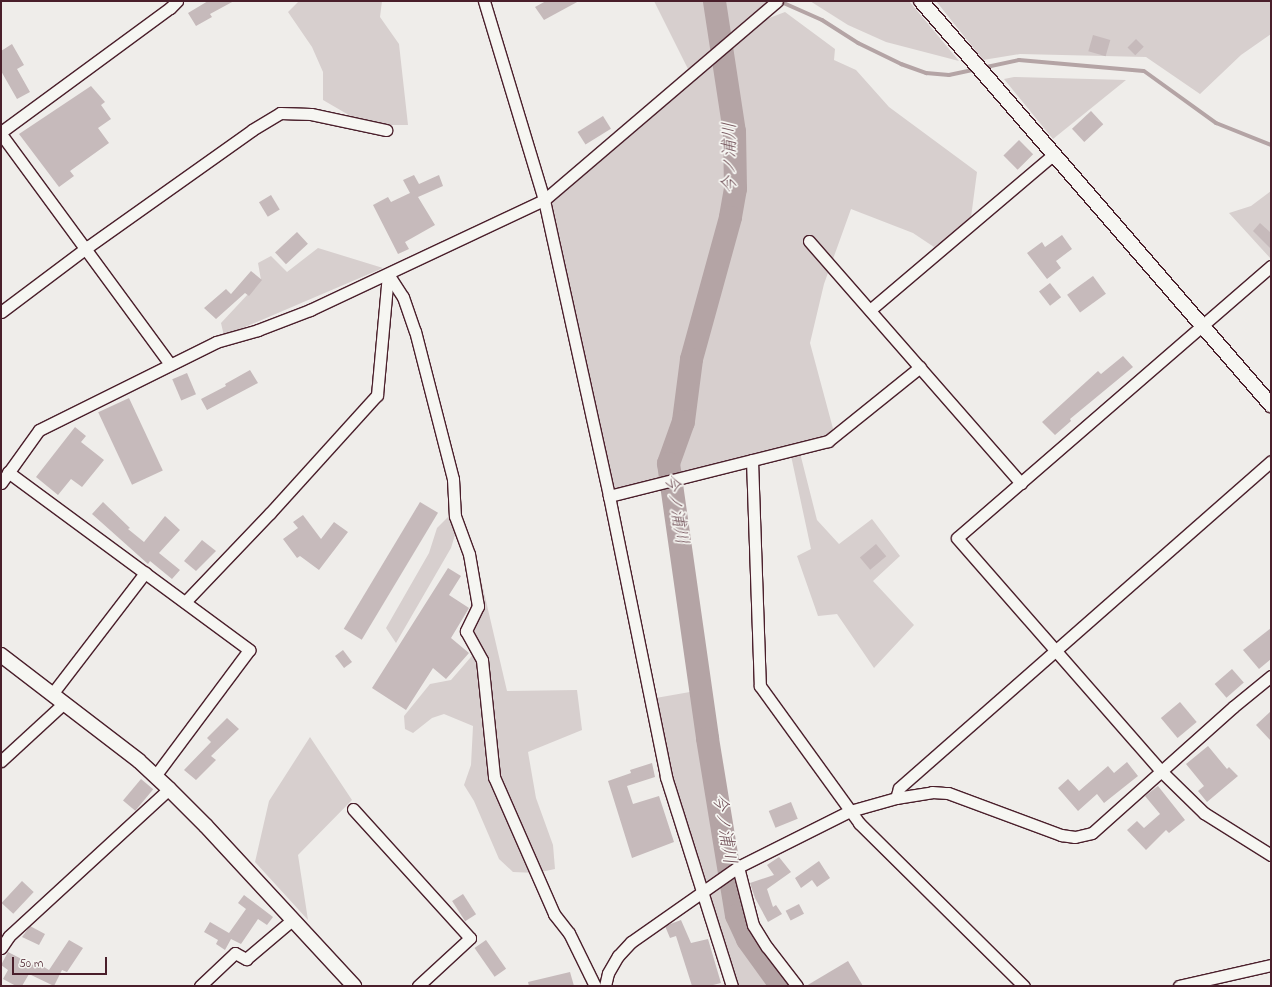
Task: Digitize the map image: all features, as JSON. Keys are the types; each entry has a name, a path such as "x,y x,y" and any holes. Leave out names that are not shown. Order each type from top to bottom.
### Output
{"street":[{"path":"170,364 1,133 170,8 177,1"},
{"path":"484,1 544,200 608,496 666,777 732,986"},
{"path":"1,482 39,430 216,342 258,330 310,310 544,200 777,1"},
{"path":"921,1 1271,404"},
{"path":"1,312 85,249 252,130 280,113 311,114 386,130"},
{"path":"870,310 1054,154"},
{"path":"809,241 1021,483"},
{"path":"1271,266 1202,324 957,538 1162,772 1204,814 1271,855"},
{"path":"185,602 270,513 377,395 388,274"},
{"path":"388,274 402,297 415,331 453,479 455,516 469,554 478,606 466,631 482,660 494,777 554,914 569,933 594,986"},
{"path":"608,496 828,441 920,367"},
{"path":"752,460 760,686 859,823 1024,986"},
{"path":"896,798 899,788 1271,461"},
{"path":"8,472 249,650 155,776"},
{"path":"52,694 145,573"},
{"path":"1,655 64,703 169,789 206,826 354,986"},
{"path":"605,986 608,973 618,956 631,942 738,867 850,811 896,798 932,792 948,793 1060,835 1075,837 1092,833 1233,707 1271,676"},
{"path":"1,761 64,703"},
{"path":"1,948 9,936 169,789"},
{"path":"353,809 470,938 418,986"},
{"path":"738,867 753,925 767,947 797,986"},
{"path":"200,986 235,953 246,959 292,920"},
{"path":"1179,986 1271,965"}],"shaded area":[{"path":"299,1 382,1 380,17 399,44 408,125 366,125 323,100 323,72 312,47 288,12"},
{"path":"654,1 777,1 751,25 785,12 835,49 834,60 856,70 889,107 977,172 970,225 934,247 913,233 851,209 824,284 810,343 835,436 609,496 544,200 691,75"},
{"path":"810,1 909,1 959,61 886,42 848,25"},
{"path":"936,1 1271,1 1271,34 1241,55 1200,94 1146,57 1020,54 983,60"},
{"path":"1014,77 1126,80 1053,139 1004,79"},
{"path":"1271,191 1271,259 1229,213 1251,206"},
{"path":"318,248 383,268 224,336 221,323 261,280 258,263 271,256 287,272"},
{"path":"799,449 817,520 839,544 872,519 900,556 873,581 914,625 874,668 837,614 818,616 797,556 811,549 790,451"},
{"path":"455,510 458,525 451,548 396,643 386,628 429,553 437,528"},
{"path":"476,558 507,691 577,690 582,730 528,752 536,798 553,845 555,869 536,873 513,872 499,859 474,801 464,785 471,765 473,726 444,714 432,718 413,733 405,729 404,716 430,684 451,680 477,650 473,628"},
{"path":"707,689 720,778 754,926 797,986 734,986 716,935 650,699"},
{"path":"310,737 352,800 298,855 308,920 255,862 269,801"}],"building":[{"path":"208,1 234,1 210,14 212,17 196,26 188,13"},
{"path":"546,1 579,1 544,20 535,7"},
{"path":"1093,35 1110,40 1106,56 1088,51"},
{"path":"1136,39 1144,47 1135,55 1128,47"},
{"path":"12,44 24,65 17,69 30,92 17,99 1,71 1,51"},
{"path":"91,86 105,102 101,105 111,119 98,128 109,143 70,171 74,176 59,187 19,134"},
{"path":"1091,111 1103,124 1084,142 1072,129"},
{"path":"603,116 611,129 586,145 578,132"},
{"path":"1019,140 1033,154 1018,170 1003,156"},
{"path":"414,175 419,184 439,175 443,186 418,197 435,225 405,242 409,249 398,254 373,205 388,197 391,202 410,193 403,180"},
{"path":"271,195 280,210 268,217 259,202"},
{"path":"1260,223 1271,233 1271,249 1253,231"},
{"path":"297,232 308,244 286,264 275,252"},
{"path":"1062,235 1072,249 1056,261 1061,268 1047,279 1027,253 1042,242 1045,247"},
{"path":"251,271 262,280 249,296 245,293 216,319 204,308 226,289 231,294"},
{"path":"1093,276 1106,294 1080,313 1067,295"},
{"path":"1050,283 1061,297 1050,306 1039,292"},
{"path":"1123,356 1133,367 1070,419 1071,421 1055,435 1042,422 1098,371 1101,374"},
{"path":"250,370 258,383 207,410 201,399 226,386 225,384"},
{"path":"187,373 196,394 181,400 172,379"},
{"path":"129,398 163,471 132,485 98,412"},
{"path":"75,427 86,436 81,442 104,460 82,487 71,479 58,495 36,477"},
{"path":"103,502 130,528 128,529 144,542 165,516 180,530 159,553 180,570 172,579 150,561 148,564 92,514"},
{"path":"420,502 438,513 362,640 344,629"},
{"path":"303,515 321,539 334,522 348,532 319,570 300,556 297,558 283,539 298,528 293,522"},
{"path":"202,540 216,551 196,571 184,561"},
{"path":"876,544 886,556 870,570 860,557"},
{"path":"448,568 461,576 449,595 469,608 451,638 469,653 446,679 433,668 406,710 372,688"},
{"path":"1271,628 1271,659 1259,669 1243,650"},
{"path":"343,650 352,662 344,668 335,656"},
{"path":"1232,669 1244,683 1226,698 1215,684"},
{"path":"1180,702 1197,722 1178,738 1161,718"},
{"path":"1271,711 1271,741 1256,725"},
{"path":"227,718 239,729 211,756 216,760 196,780 184,770 211,742 207,738"},
{"path":"1208,746 1227,769 1229,767 1238,776 1207,802 1198,791 1204,786 1186,764"},
{"path":"1127,762 1138,776 1104,803 1097,794 1078,811 1058,788 1068,779 1079,791 1108,766 1114,773"},
{"path":"652,763 655,777 627,786 633,804 659,796 674,842 632,858 608,781 631,773 630,770"},
{"path":"141,779 153,789 135,811 123,800"},
{"path":"1158,786 1185,820 1169,833 1166,830 1146,850 1127,830 1137,821 1144,828 1160,814 1145,796"},
{"path":"791,802 798,819 775,828 769,811"},
{"path":"779,857 791,872 767,889 773,907 776,905 782,914 768,922 755,898 750,883 774,875 767,865"},
{"path":"819,861 830,878 817,887 812,880 801,888 795,878"},
{"path":"22,881 34,892 13,914 2,903"},
{"path":"463,894 476,914 465,921 452,901"},
{"path":"244,895 273,917 267,925 258,919 241,944 231,939 225,950 216,944 218,940 204,932 210,922 229,933 246,909 238,903"},
{"path":"799,904 804,914 791,921 786,911"},
{"path":"681,920 691,943 708,939 721,983 709,986 692,986 676,936 670,938 665,926"},
{"path":"30,926 45,934 39,945 22,937"},
{"path":"69,940 83,948 67,972 62,970 54,986 29,974 22,986 16,986 3,979 8,970 1,965 8,952 37,967 39,964 49,970"},
{"path":"486,940 506,969 495,977 475,948"},
{"path":"848,961 863,986 806,986"},
{"path":"570,972 574,986 529,986 528,982"}],"waterway":[{"name":"今ノ浦川","path":"714,1 734,131 735,188 730,217 691,359 683,421 668,463 707,738 736,915 747,939 781,986"},
{"path":"779,1 822,20 858,43 901,64 926,73 949,75 1019,60 1144,71 1216,123 1271,145"}]}
